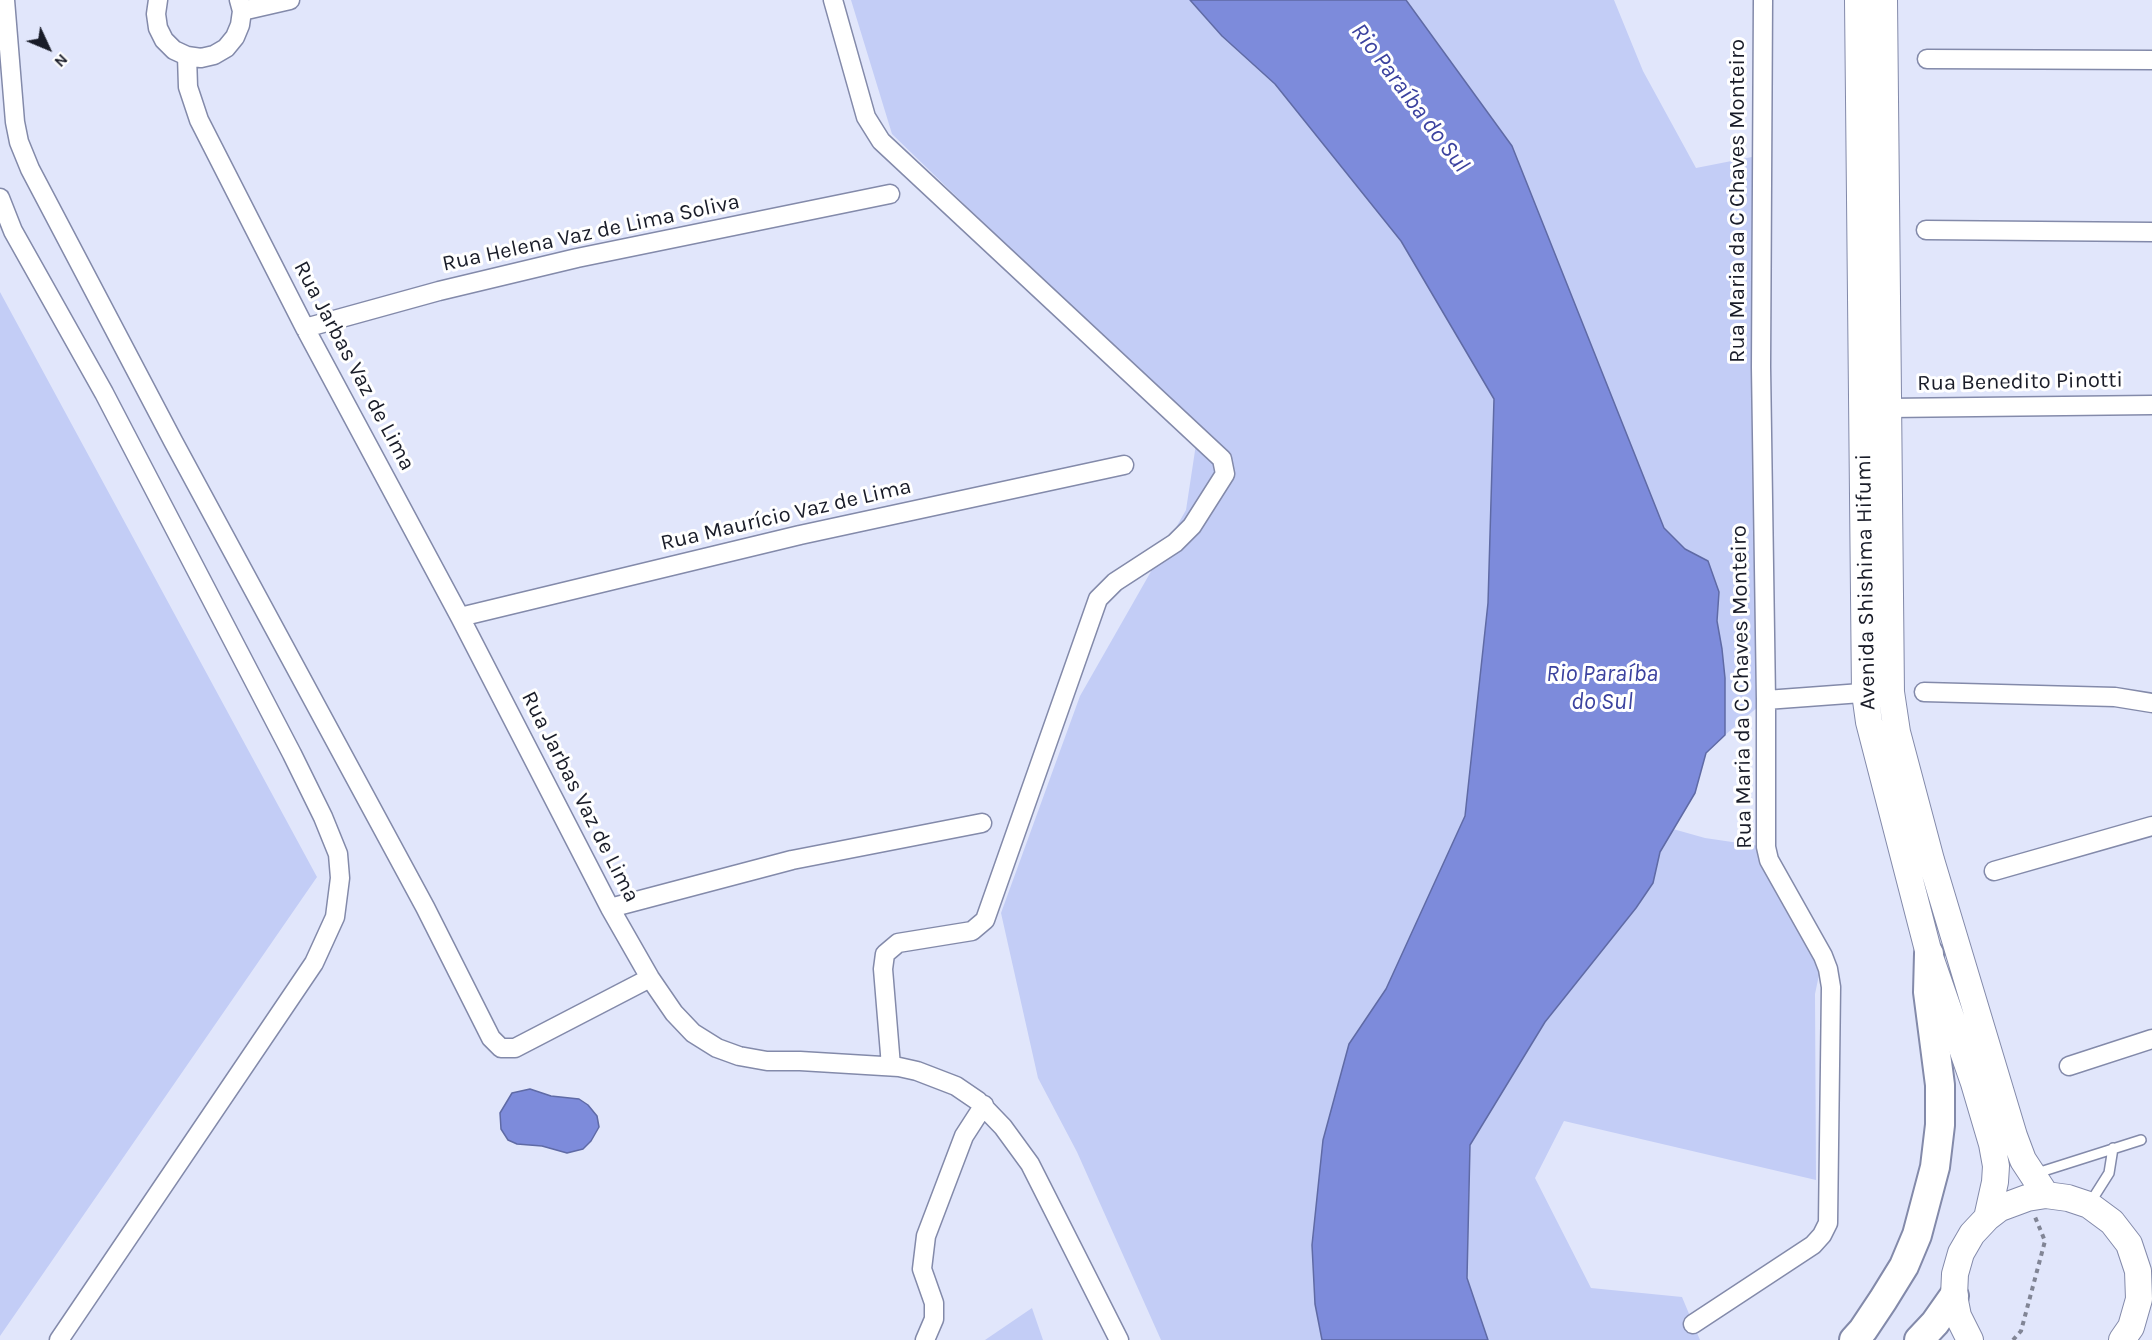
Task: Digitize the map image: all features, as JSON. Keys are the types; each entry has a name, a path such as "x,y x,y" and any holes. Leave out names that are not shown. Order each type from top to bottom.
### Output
{"main road":[{"path":"1854,1340 1863,1330 1904,1266 1917,1235 1935,1167 1940,1125 1940,1085 1928,992 1929,954"},
{"path":"1919,1340 1935,1323 1954,1296"}],"street":[{"path":"5,0 15,122 19,142 30,169 173,441 425,907 491,1038 501,1048 515,1047 650,978"},
{"path":"158,0 156,14 158,28 164,40 174,50 187,56 201,58 214,55 226,48 235,37 240,25 240,5 290,0"},
{"path":"833,0 866,117 881,141 1222,459 1225,474 1192,526 1175,543 1115,582 1098,599 985,920 972,931 898,943 885,954 883,969 891,1066"},
{"name":"Rua Maria da C Chaves Monteiro","path":"1693,1324 1813,1245 1822,1235 1828,1223 1831,987 1823,956 1769,860 1766,847 1761,367 1763,0"},
{"name":"Avenida Shishima Hifumi","path":"1858,0 1865,693 1869,722 1929,954 1974,1083 1992,1144 1996,1166 1995,1182 1987,1218"},
{"name":"Avenida Shishima Hifumi","path":"1884,0 1891,692 1897,732 1934,871 2014,1136 2023,1160 2039,1185"},
{"name":"Rua Jarbas Vaz de Lima","path":"187,56 188,87 198,120 305,328 460,617 610,908 650,978 674,1013 693,1033 717,1048 739,1056 767,1061 891,1066 917,1071 956,1086 984,1105 1030,1164 1119,1340"},
{"path":"1927,59 2152,60"},
{"name":"Rua Helena Vaz de Lima Soliva","path":"305,328 439,291 577,258 890,194"},
{"path":"0,198 13,231 105,393 292,754 323,817 338,854 340,878 335,917 314,963 59,1340"},
{"path":"1926,230 2152,232"},
{"name":"Rua Benedito Pinotti","path":"1888,408 2152,405"},
{"name":"Rua Maurício Vaz de Lima","path":"460,617 800,535 1124,465"},
{"path":"1766,700 1891,692"},
{"path":"1924,692 2115,697 2152,703"},
{"path":"610,908 792,860 982,823"},
{"path":"1994,871 2152,826"},
{"path":"2069,1065 2152,1039"},
{"path":"925,1340 934,1319 934,1303 922,1269 926,1236 964,1136 984,1105"},
{"path":"1970,1340 1958,1316 1954,1296 1955,1274 1961,1253 1972,1234 1987,1218 2014,1202 2030,1197 2039,1185 2089,1205 2112,1222 2129,1244 2138,1271 2139,1299 2131,1326 2122,1340"}],"lane":[{"path":"2039,1185 2114,1148 2140,1140"},
{"path":"2089,1205 2109,1173 2114,1148"}],"shaded area":[{"path":"851,0 1190,0 1222,36 1275,84 1401,241 1494,399 1488,603 1465,816 1386,989 1349,1044 1323,1140 1312,1245 1315,1304 1322,1340 1161,1340 1077,1152 1038,1078 1001,913 1080,696 1186,510 1198,431 892,134"},
{"path":"1406,0 1614,0 1643,71 1696,168 1762,155 1766,700 1725,735 1725,678 1717,621 1719,592 1708,561 1685,549 1664,528 1512,146"},
{"path":"0,292 317,877 0,1336"},
{"path":"1673,829 1705,838 1766,847 1823,956 1815,994 1816,1180 1564,1121 1535,1178 1591,1288 1682,1297 1700,1340 1488,1340 1467,1278 1470,1145 1545,1022 1636,908 1653,883 1659,852"},
{"path":"1032,1308 1043,1340 985,1340"}],"water":[{"name":"Rio Paraíba do Sul","path":"1190,0 1406,0 1512,146 1664,528 1685,549 1708,561 1719,592 1717,621 1725,678 1725,735 1706,753 1695,793 1660,852 1653,883 1636,908 1545,1022 1470,1145 1467,1278 1488,1340 1322,1340 1315,1304 1312,1245 1323,1140 1349,1044 1386,989 1465,816 1488,603 1494,399 1401,241 1275,84 1222,36"},
{"path":"530,1089 551,1096 579,1099 588,1105 597,1116 599,1127 591,1141 583,1149 567,1153 542,1146 517,1144 508,1140 501,1129 500,1113 512,1093"}]}
